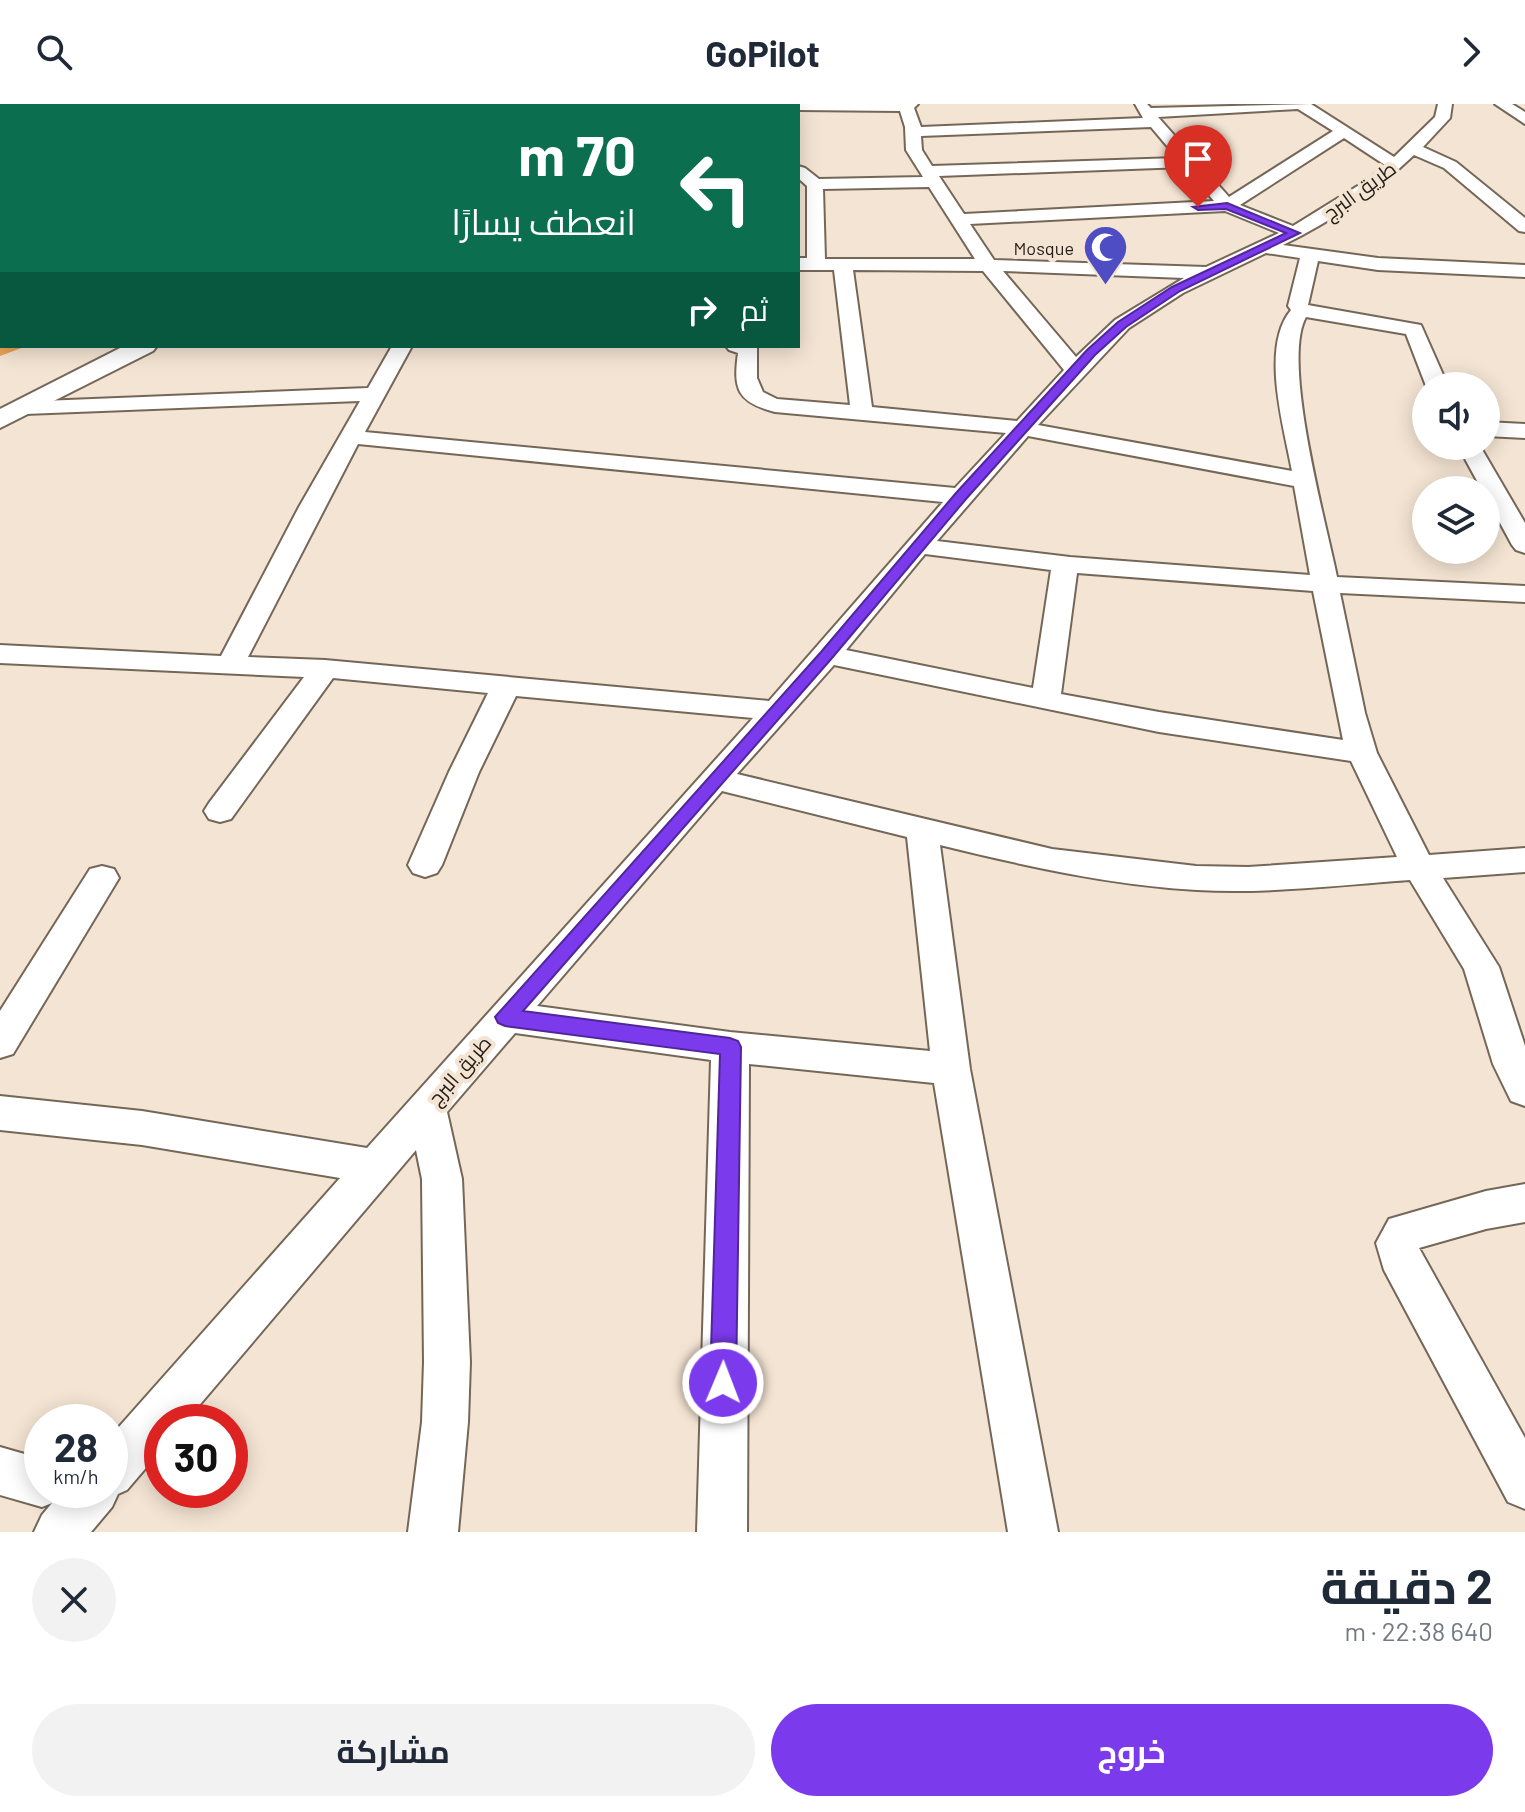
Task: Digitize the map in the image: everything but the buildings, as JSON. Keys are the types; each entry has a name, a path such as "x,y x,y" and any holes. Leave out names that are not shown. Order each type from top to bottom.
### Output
{"main road":[{"path":"0,420 140,348"}],"street":[{"path":"800,122 910,116 1147,113 1301,104 1344,131 1404,157 1450,165 1525,227"},
{"path":"1502,104 1525,119"},
{"name":"طريق البرج","path":"128,1444 376,1167 827,655 961,496 1075,370 1122,324 1207,273 1263,247 1302,244 1352,198 1404,157 1441,107"},
{"path":"800,111 910,116"},
{"path":"1147,113 1227,206 1302,244 1378,264 1525,271"},
{"path":"910,116 912,143 988,265 1075,370"},
{"path":"960,219 1227,206 1344,131"},
{"path":"800,172 815,184 1191,162"},
{"path":"815,184 806,210 807,264 988,265 1207,273"},
{"path":"1301,310 1298,306 1302,244"},
{"path":"843,264 862,413"},
{"path":"1431,372 1414,329 1301,310 1295,315 1286,356 1289,395 1350,713 1362,753 1419,867 1481,967 1512,1064 1525,1090"},
{"path":"231,663 271,581 372,394 401,348"},
{"path":"745,348 749,349 744,383 759,401 797,409 1022,428 1303,480"},
{"path":"25,407 372,394"},
{"path":"1500,430 1525,431"},
{"path":"351,437 961,496"},
{"path":"1477,460 1525,545"},
{"path":"919,546 1065,564 1324,584 1525,594"},
{"path":"1046,700 1065,564"},
{"path":"0,654 325,669 775,711"},
{"path":"827,655 1146,720 1362,753"},
{"path":"220,811 325,669"},
{"path":"425,865 464,772 506,687"},
{"path":"715,779 1052,861 1196,878 1248,879 1525,860"},
{"path":"922,828 951,1069 1033,1532"},
{"path":"0,1043 102,878"},
{"path":"505,1017 730,1047 951,1069"},
{"path":"722,1532 730,1047"},
{"path":"427,1108 442,1179 446,1331 445,1422 433,1532"},
{"path":"0,1113 87,1119 188,1133 376,1167"},
{"path":"1525,1203 1486,1210 1404,1233 1397,1243 1399,1256 1525,1485"},
{"path":"0,1471 24,1478"},
{"name":"طريق البرج","path":"59,1532 76,1508"}],"shaded area":[{"path":"0,348 22,348 0,356"}],"place":[{"name":"Mosque","path":"1105,287"}],"route":[{"path":"723,1383 730,1047 505,1017 827,655 961,496 1091,353 1122,324 1176,289 1295,233 1227,206 1198,207"}]}
